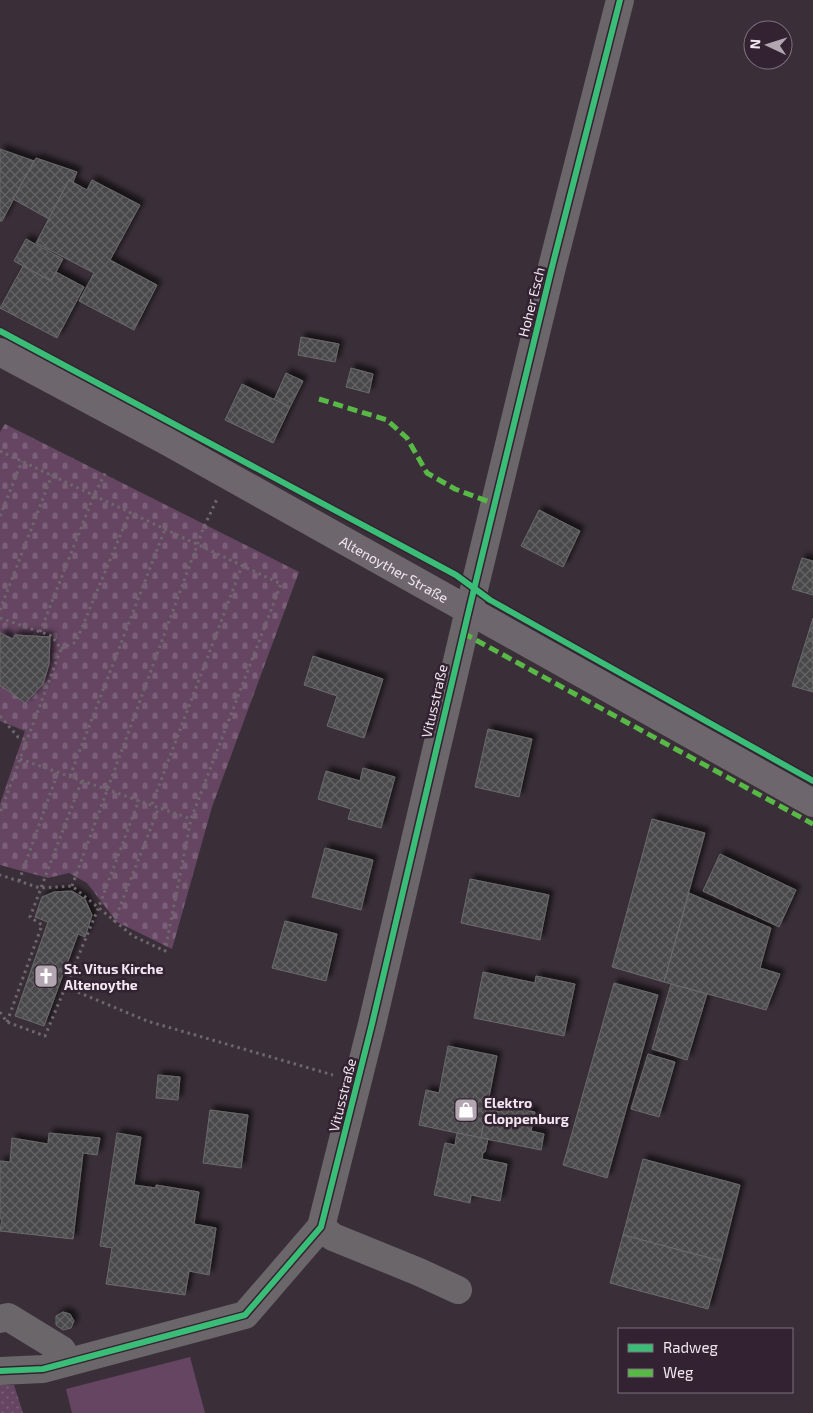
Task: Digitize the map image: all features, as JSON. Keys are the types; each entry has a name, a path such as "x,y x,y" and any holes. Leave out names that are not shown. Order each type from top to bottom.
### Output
{"main road":[{"name":"Altenoyther Straße","path":"0,352 228,476 813,804"}],"street":[{"name":"Hoher Esch","path":"469,610 550,276 620,0"},
{"name":"Vitusstraße","path":"0,1371 43,1368 245,1315 321,1228 358,1082 469,610"},
{"path":"321,1228 333,1237 458,1290"},
{"path":"0,1319 8,1317 62,1350 68,1362"}],"path":[{"path":"0,451 281,584 191,819 165,951 132,936 72,886 40,888 0,874"},
{"path":"0,516 22,461"},
{"path":"40,632 94,495 107,470"},
{"path":"0,610 52,475"},
{"path":"72,886 203,529 228,476"},
{"path":"0,813 61,649 76,642 130,512"},
{"path":"70,776 165,529"},
{"path":"152,804 242,566"},
{"path":"0,618 52,636 61,649"},
{"path":"0,716 18,737 27,740"},
{"path":"20,759 191,819"},
{"path":"19,881 58,772"},
{"path":"8,1022 42,925 30,917 82,780"},
{"path":"0,1012 8,1022 45,1036 98,908 139,800"},
{"path":"114,922 159,807"},
{"path":"66,986 147,1021 358,1082"}],"green space":[{"path":"5,424 299,572 212,807 172,949 117,922 87,883 69,873 48,878 0,865 0,804 25,731 0,721 0,432"},
{"path":"190,1357 205,1413 72,1413 66,1389"},
{"path":"0,1385 14,1385 23,1413 0,1413"}],"building":[{"path":"0,149 34,161 2,221 0,221"},
{"path":"36,158 77,172 73,182 69,180 49,219 13,199"},
{"path":"69,180 87,190 92,180 140,205 110,260 157,285 134,330 79,301 94,273 36,243"},
{"path":"26,239 63,259 51,281 14,261"},
{"path":"23,266 51,281 56,272 84,287 57,338 0,308"},
{"path":"301,337 339,344 335,362 298,355"},
{"path":"351,368 373,374 369,393 346,387"},
{"path":"286,373 303,381 290,407 274,400"},
{"path":"242,384 290,407 273,443 225,420"},
{"path":"539,510 580,531 563,567 521,546"},
{"path":"802,558 813,561 813,595 792,589"},
{"path":"813,618 813,692 792,686"},
{"path":"0,633 13,639 15,635 50,637 49,664 43,684 25,703 0,685"},
{"path":"313,656 383,679 364,738 327,726 337,696 304,685"},
{"path":"488,729 532,739 519,797 475,787"},
{"path":"363,768 395,777 381,828 348,819 351,809 318,799 326,771 360,781"},
{"path":"652,819 705,833 664,982 612,967"},
{"path":"325,848 373,860 361,910 312,897"},
{"path":"720,854 796,890 779,927 703,891"},
{"path":"470,879 549,895 540,940 461,923"},
{"name":"St. Vitus Kirche Altenoythe","path":"72,891 85,899 92,915 85,937 78,934 44,1026 15,1016 48,922 35,917 42,897 54,892"},
{"path":"689,893 771,928 760,968 780,974 766,1010 664,982"},
{"path":"285,921 337,934 326,981 272,968"},
{"path":"483,972 535,983 536,976 575,984 564,1036 474,1018"},
{"path":"614,983 658,995 607,1178 563,1165"},
{"path":"671,984 707,994 687,1060 652,1049"},
{"path":"448,1046 497,1056 481,1138 419,1125 426,1090 439,1093"},
{"path":"648,1054 675,1062 659,1117 631,1109"},
{"path":"158,1075 180,1077 178,1100 156,1098"},
{"path":"503,1105 535,1112 531,1131 544,1134 541,1150 481,1138 486,1109 501,1112"},
{"path":"210,1110 248,1115 241,1168 203,1163"},
{"path":"49,1133 100,1138 97,1155 83,1153 73,1239 0,1231 2,1219 0,1219 0,1161 10,1162 12,1138 48,1144"},
{"path":"117,1133 141,1137 134,1185 156,1188 156,1185 199,1192 194,1224 216,1228 209,1275 189,1271 185,1295 106,1284 112,1248 100,1246"},
{"path":"457,1133 488,1139 482,1159 507,1164 500,1201 471,1195 470,1203 434,1195 445,1143 455,1145"},
{"path":"643,1159 740,1185 721,1261 623,1235"},
{"path":"623,1235 721,1261 708,1309 610,1283"},
{"path":"63,1312 70,1314 74,1321 71,1328 63,1330 56,1325 56,1316"}],"marked path":[{"path":"319,399 387,420 407,438 427,473 455,489 495,504"},
{"path":"463,633 813,824"}],"cycle path":[{"path":"0,1371 43,1369 245,1315 321,1227 372,1024 552,267 620,0"},
{"path":"0,331 456,575 490,600 813,781"}],"place":[{"name":"St. Vitus Kirche Altenoythe","path":"46,976"},
{"name":"Elektro Cloppenburg","path":"466,1110"}]}
